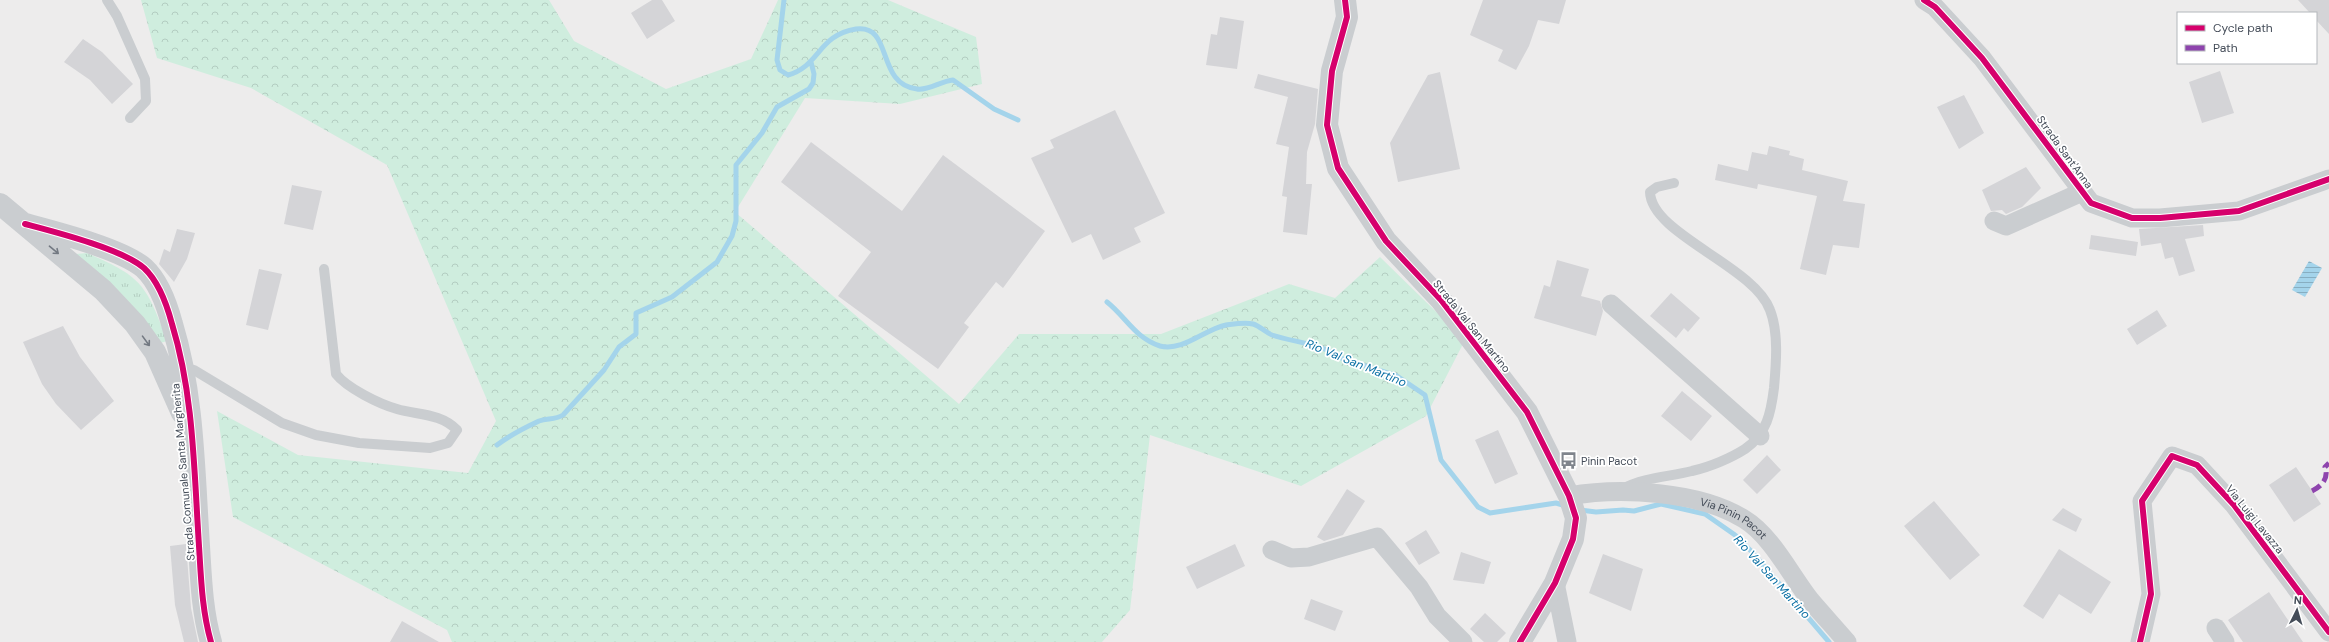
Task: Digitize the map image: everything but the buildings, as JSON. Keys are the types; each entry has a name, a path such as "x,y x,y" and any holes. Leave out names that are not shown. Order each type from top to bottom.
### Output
{"street":[{"name":"Strada Val San Martino","path":"1345,0 1347,17 1332,71 1327,125 1338,168 1386,242 1441,300 1527,412 1569,496 1576,518 1573,539 1556,583 1520,642"},
{"name":"Strada Sant'Anna","path":"1924,0 1935,7 1982,58 2090,203 2132,218 2160,218 2239,211 2329,179"},
{"path":"1994,221 2006,226 2082,192"},
{"name":"Strada Comunale Santa Margherita","path":"0,204 26,224 50,247 103,290 135,324 155,352 190,432"},
{"name":"Strada Comunale Santa Margherita","path":"26,224 77,239 125,257 144,268 157,285 167,306 189,397 190,432 202,597 211,642"},
{"path":"1611,304 1760,436"},
{"name":"Via Luigi Lavazza","path":"2140,642 2151,594 2142,501 2172,456 2197,465 2234,505 2329,632"},
{"name":"Via Pinin Pacot","path":"1569,496 1599,491 1653,493 1700,500 1744,519 1774,547 1811,600 1847,642"},
{"path":"1272,550 1291,558 1309,557 1377,537 1419,587 1437,616 1463,642"},
{"path":"1556,583 1567,642"}],"lane":[{"path":"107,0 117,16 145,79 146,101 130,118"},
{"path":"1617,492 1635,482 1693,471 1719,462 1746,448 1763,432 1772,409 1777,365 1770,310 1759,291 1729,266 1699,247 1654,208 1650,201 1650,192 1657,187 1674,183"},
{"path":"182,366 194,370 282,423 316,435 359,442 430,448 448,443 457,430 450,423 430,415 396,409 344,384 336,374 324,269"}],"green space":[{"path":"141,0 549,0 574,41 666,89 751,59 778,0 888,0 976,37 982,84 900,104 805,98 735,212 959,404 1019,334 1161,334 1289,284 1335,298 1380,257 1465,340 1426,416 1301,486 1150,435 1130,610 1102,642 452,642 447,630 233,517 217,411 298,455 468,473 496,421 387,165 251,88 157,58"},
{"path":"87,253 120,269 140,285 154,307 167,341 157,344 76,254"}],"water":[{"path":"2309,261 2322,268 2305,297 2292,290"}],"waterway":[{"name":"Rio Val San Martino","path":"784,0 777,60 780,70 788,75 799,71 807,65 834,37 843,32 856,29 868,30 876,36 895,77 904,85 921,89 953,80 994,109 1018,120"},
{"path":"497,445 517,432 539,421 557,418 563,415 604,370 619,347 636,334 636,313 672,297 717,262 732,236 736,221 736,165 762,133 777,107 809,89 813,83 814,74 811,62"},
{"name":"Rio Val San Martino","path":"1107,302 1137,333 1160,346 1177,346 1218,327 1240,323 1250,323 1272,335 1317,346 1343,359 1397,376 1425,395 1441,460 1478,507 1490,513 1556,503 1566,506"},
{"name":"Rio Val San Martino","path":"1580,510 1596,512 1623,510 1634,511 1661,504 1705,514 1735,535 1752,552 1829,642"}],"marked path":[{"path":"2312,491 2319,487 2324,481 2326,475 2325,467 2329,463"}],"cycle path":[{"path":"1345,0 1347,17 1332,71 1327,125 1338,168 1386,241 1441,300 1527,412 1569,496 1576,518 1573,539 1555,583 1520,642"},
{"path":"1924,0 1935,7 1982,58 2091,203 2132,218 2160,218 2239,211 2329,179"},
{"path":"25,224 88,242 134,261 144,268 154,280 162,294 179,351 189,406 202,594 211,642"},
{"path":"2140,642 2151,594 2142,501 2172,456 2197,465 2234,505 2329,632"}],"place":[{"name":"Pinin Pacot","path":"1568,461"}]}
